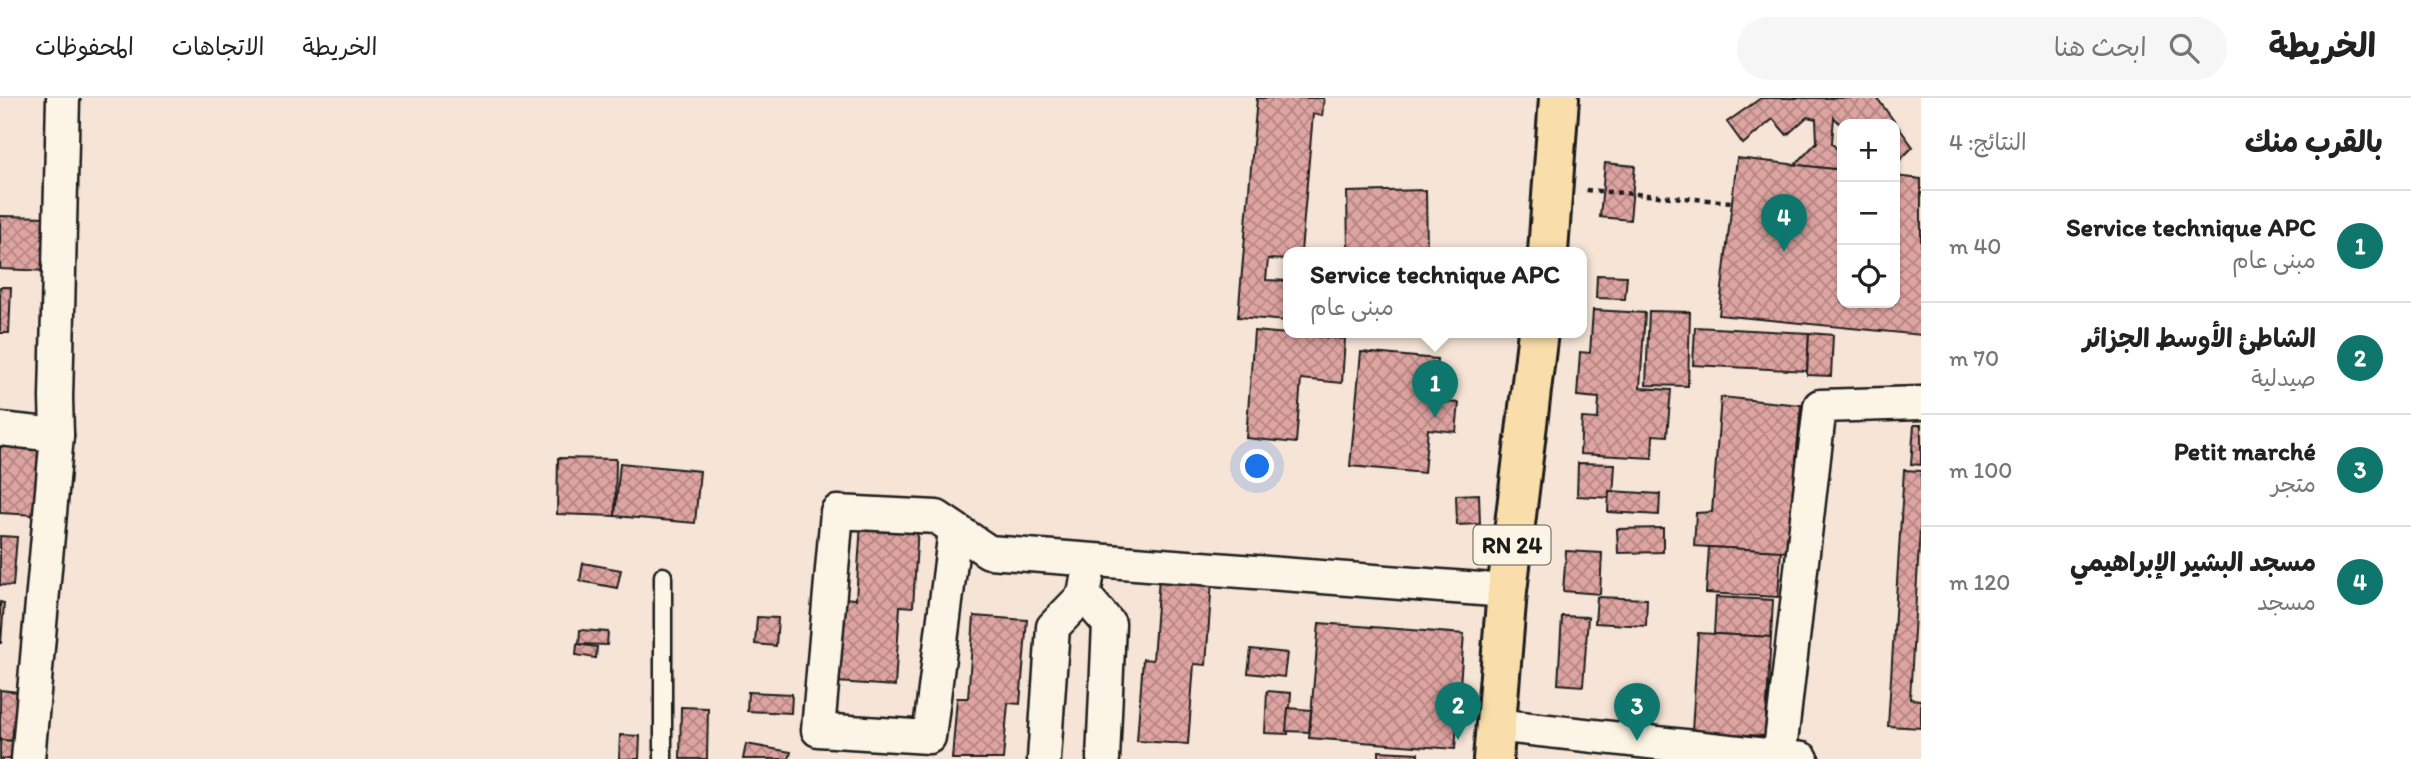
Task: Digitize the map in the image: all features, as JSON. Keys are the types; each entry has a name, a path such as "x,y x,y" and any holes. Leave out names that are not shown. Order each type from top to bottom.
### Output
{"main road":[{"path":"1548,247 1559,98"},
{"name":"RN 24","path":"1494,742 1507,591 1537,338"}],"street":[{"path":"29,759 57,435 63,98"},
{"path":"1494,742 1787,758 1820,406 1921,403"},
{"path":"0,429 57,435"},
{"path":"955,530 929,737 818,730 837,512 937,517 989,552 1507,591"},
{"path":"1044,759 1052,627 1084,595 1090,561"},
{"path":"1084,595 1109,624 1103,759"}],"lane":[{"path":"663,576 663,759"}],"path":[{"path":"1553,187 1732,202"}],"building":[{"path":"1257,98 1324,98 1322,116 1313,114 1301,247 1283,247 1283,260 1268,259 1266,280 1283,281 1283,321 1238,317"},
{"path":"1761,98 1877,98 1892,119 1837,121 1834,117 1832,143 1837,150 1837,169 1795,165 1817,142 1816,119 1807,117 1787,135 1773,119 1743,144 1727,122"},
{"path":"1900,129 1913,147 1900,160"},
{"path":"1737,158 1837,169 1837,308 1900,308 1900,177 1921,179 1921,335 1719,315"},
{"path":"1605,163 1635,166 1630,220 1600,217"},
{"path":"1426,190 1427,247 1348,247 1347,192"},
{"path":"0,216 50,217 49,271 0,269"},
{"path":"1597,275 1627,276 1625,299 1596,298"},
{"path":"0,287 11,287 9,333 0,333"},
{"path":"1593,310 1645,313 1640,388 1671,390 1667,436 1653,435 1652,458 1580,454 1582,418 1598,419 1599,398 1577,396 1580,352 1590,353"},
{"path":"1649,311 1690,312 1688,386 1646,385"},
{"path":"1695,327 1809,333 1807,371 1693,365"},
{"path":"1254,331 1283,334 1283,338 1345,339 1342,383 1301,379 1296,443 1246,438"},
{"path":"1809,333 1833,335 1831,376 1807,375"},
{"path":"1361,352 1437,359 1434,401 1459,403 1456,432 1428,429 1424,473 1350,466"},
{"path":"1721,397 1801,405 1788,552 1694,546 1696,513 1712,512"},
{"path":"1914,425 1921,425 1921,465 1911,464"},
{"path":"0,438 41,442 35,515 0,513"},
{"path":"558,458 616,459 615,516 557,514"},
{"path":"620,463 700,471 695,523 615,516"},
{"path":"1578,463 1615,464 1613,498 1577,496"},
{"path":"1904,470 1921,471 1910,699 1921,700 1921,728 1888,726"},
{"path":"1609,491 1660,494 1659,515 1608,512"},
{"path":"1479,494 1480,524 1457,525 1456,495"},
{"path":"861,523 918,527 913,607 900,606 895,686 837,682 842,598 856,599"},
{"path":"1663,528 1663,552 1618,553 1617,529"},
{"path":"0,536 17,537 13,586 0,585"},
{"path":"1709,547 1781,551 1778,597 1706,593"},
{"path":"1566,551 1602,553 1600,594 1563,591"},
{"path":"583,563 621,570 617,588 580,581"},
{"path":"1159,577 1212,580 1206,665 1194,664 1188,744 1137,741 1143,659 1153,660"},
{"path":"1597,597 1647,599 1646,626 1595,623"},
{"path":"1716,597 1773,600 1771,637 1714,634"},
{"path":"0,602 4,603 1,643 0,643"},
{"path":"974,616 1027,620 1020,704 1008,703 1003,759 952,759 957,698 968,698"},
{"path":"1562,616 1588,617 1583,686 1558,684"},
{"path":"757,617 778,618 776,646 755,644"},
{"path":"1319,623 1464,634 1455,749 1309,738"},
{"path":"580,630 608,632 607,645 579,644"},
{"path":"1698,633 1771,637 1765,736 1692,732"},
{"path":"577,644 597,647 596,658 576,655"},
{"path":"1251,649 1287,653 1284,677 1248,673"},
{"path":"0,690 18,692 14,741 0,740"},
{"path":"1267,691 1291,693 1288,734 1265,733"},
{"path":"748,692 792,694 791,713 747,711"},
{"path":"681,707 708,708 707,759 680,759"},
{"path":"1288,708 1311,710 1309,732 1286,731"},
{"path":"620,735 640,736 639,759 619,759"},
{"path":"0,740 14,741 13,759 0,759"},
{"path":"746,744 791,752 789,759 743,759"},
{"path":"1379,751 1418,753 1418,759 1379,759"}],"place":[{"name":"مسجد البشير الإبراهيمي","path":"1784,252"},
{"name":"Service technique APC","path":"1435,418"},
{"name":"الشاطئ الأوسط الجزائر","path":"1458,740"},
{"name":"Petit marché","path":"1637,741"}]}
